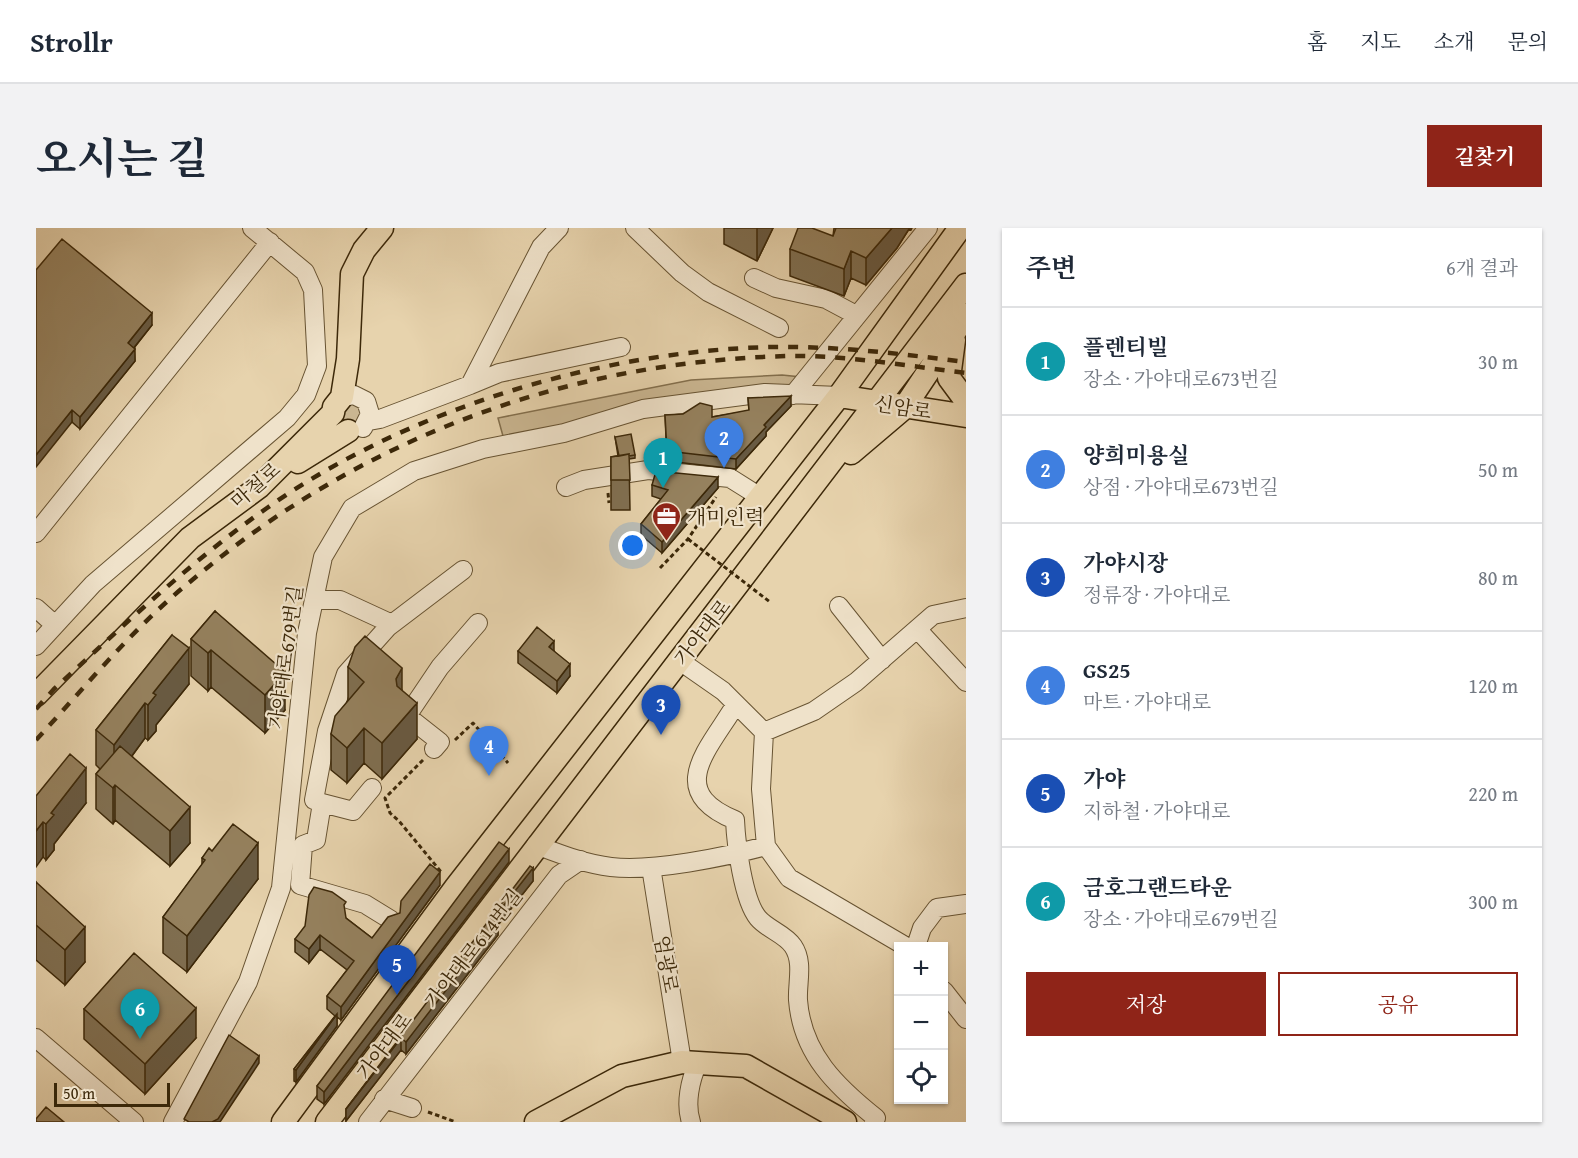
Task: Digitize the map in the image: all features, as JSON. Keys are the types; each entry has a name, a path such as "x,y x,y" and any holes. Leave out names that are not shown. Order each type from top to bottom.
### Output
{"main road":[{"path":"337,405 348,359 352,274 364,250 382,228"},
{"name":"가야대로","path":"283,1122 456,888 762,498 914,295 960,228"},
{"name":"가야대로","path":"327,1122 536,845 877,403 957,317 966,285"},
{"path":"914,295 915,312 927,321 957,317"},
{"path":"810,492 904,408 957,317"},
{"path":"860,446 903,426 963,410 949,378 957,317"},
{"name":"신암로","path":"839,396 904,408 963,410"},
{"name":"마철로","path":"36,695 190,538 259,487 337,405"},
{"path":"259,487 348,431"},
{"path":"536,1122 622,1076 690,1062 746,1066 845,1122"}],"street":[{"path":"36,645 93,584 287,418 306,395 317,366 313,290 305,272 252,228"},
{"path":"470,385 541,247 559,228"},
{"path":"635,228 682,273 708,292 779,328"},
{"path":"793,395 928,228"},
{"path":"36,533 270,242"},
{"path":"754,278 776,288 826,299 856,315"},
{"path":"369,421 370,414 366,401 354,395 337,405 337,425 348,431 360,430 369,421 380,419 499,373 621,346"},
{"name":"가야대로679번길","path":"173,1122 248,982 280,888 307,633 323,557 352,508 414,471 483,449 564,433 643,409 765,393 839,396"},
{"path":"566,487 584,480 648,470 730,478 762,498"},
{"path":"372,788 353,811 314,800 327,731 346,674 392,624 463,570"},
{"path":"314,600 340,600 392,624"},
{"path":"839,606 882,660"},
{"path":"36,608 55,625"},
{"path":"764,732 814,711 882,660 933,615 966,608"},
{"path":"434,749 440,742 407,716 440,666 478,623"},
{"path":"918,630 966,682"},
{"path":"680,661 723,691 764,732 761,789 766,846 789,878 898,942"},
{"path":"736,704 695,771 702,800 716,812 735,820 737,852 757,917 793,946 799,962 798,1002 813,1056 841,1090 876,1118 874,1122"},
{"path":"322,803 316,840 303,845 300,885 365,904 391,920"},
{"path":"536,845 581,860 612,867 651,867 766,846"},
{"name":"가야대로614번길","path":"368,1122 559,875 581,860"},
{"name":"엄광로","path":"651,867 690,1062"},
{"path":"917,942 922,928 937,908 966,904"},
{"path":"948,996 966,1019"},
{"path":"36,1026 44,1049"},
{"path":"36,1038 44,1049 134,1122"},
{"path":"690,1062 692,1075 688,1112 691,1122"},
{"path":"384,1099 412,1108"}],"path":[{"path":"660,568 688,539 716,497"},
{"path":"688,539 771,602"},
{"path":"456,888 390,813 385,798 434,749 449,746 473,723 508,763"},
{"path":"412,1108 456,1122"}],"shaded area":[{"path":"782,375 801,377 793,395 765,393 525,441 503,436 498,418 691,380"},
{"path":"345,401 363,407 359,424 343,424 340,420"}],"building":[{"path":"798,228 812,228 833,236 836,228 892,228 866,258 851,251 844,269 790,249"},
{"path":"62,239 152,313 128,343 135,349 80,417 72,410 36,455 36,270"},
{"path":"791,396 736,459 667,451 665,415 683,414 700,403 712,406 712,417 749,410 748,398"},
{"path":"631,434 635,455 619,456 615,437"},
{"path":"629,454 630,480 611,480 611,457"},
{"path":"656,471 718,477 662,542 641,524 668,490 652,485"},
{"path":"215,611 285,672 265,695 211,650 208,653 191,639"},
{"path":"537,627 554,641 549,647 570,664 557,681 518,651"},
{"path":"172,635 189,648 153,693 156,695 148,705 145,703 114,745 96,730"},
{"path":"365,636 402,668 396,679 397,686 417,703 382,743 364,728 347,748 331,734 335,716 364,682 348,667 355,647"},
{"path":"120,746 190,807 170,831 115,785 113,788 96,774"},
{"path":"70,754 86,768 51,813 54,815 46,824 43,822 36,831 36,796"},
{"path":"233,824 258,843 187,936 163,917 205,860 202,858 209,848 212,851"},
{"path":"499,842 509,849 324,1092 317,1086"},
{"path":"430,864 440,872 341,1007 327,996 354,961 320,935 309,949 295,939 305,926 309,895 314,887 332,892 346,902 344,905 346,918 372,938 388,917 400,913 401,901"},
{"path":"530,866 533,868 493,919 498,923 406,1042 401,1038 346,1109"},
{"path":"36,882 85,927 65,950 36,925"},
{"path":"134,953 196,1008 145,1064 84,1009"},
{"path":"337,1014 296,1070 294,1069"},
{"path":"229,1035 259,1056 218,1119 212,1122 189,1122 184,1119"},
{"path":"46,1107 64,1122 36,1122"}],"railway":[{"path":"36,709 54,689 158,595 211,550 267,508 322,473 381,442 444,414 575,373 642,360 709,351 774,347 846,349 966,362"},
{"path":"36,740 150,618 191,581 256,531 325,486 396,449 470,417 546,392 624,374 705,362 809,356 877,361 966,373"}],"place":[{"name":"양희미용실","path":"724,468"},
{"name":"플렌티빌","path":"663,488"},
{"name":"개미인력","path":"666,542"},
{"name":"가야시장","path":"661,735"},
{"name":"GS25","path":"489,776"},
{"name":"가야","path":"397,995"},
{"name":"금호그랜드타운","path":"140,1039"}]}
